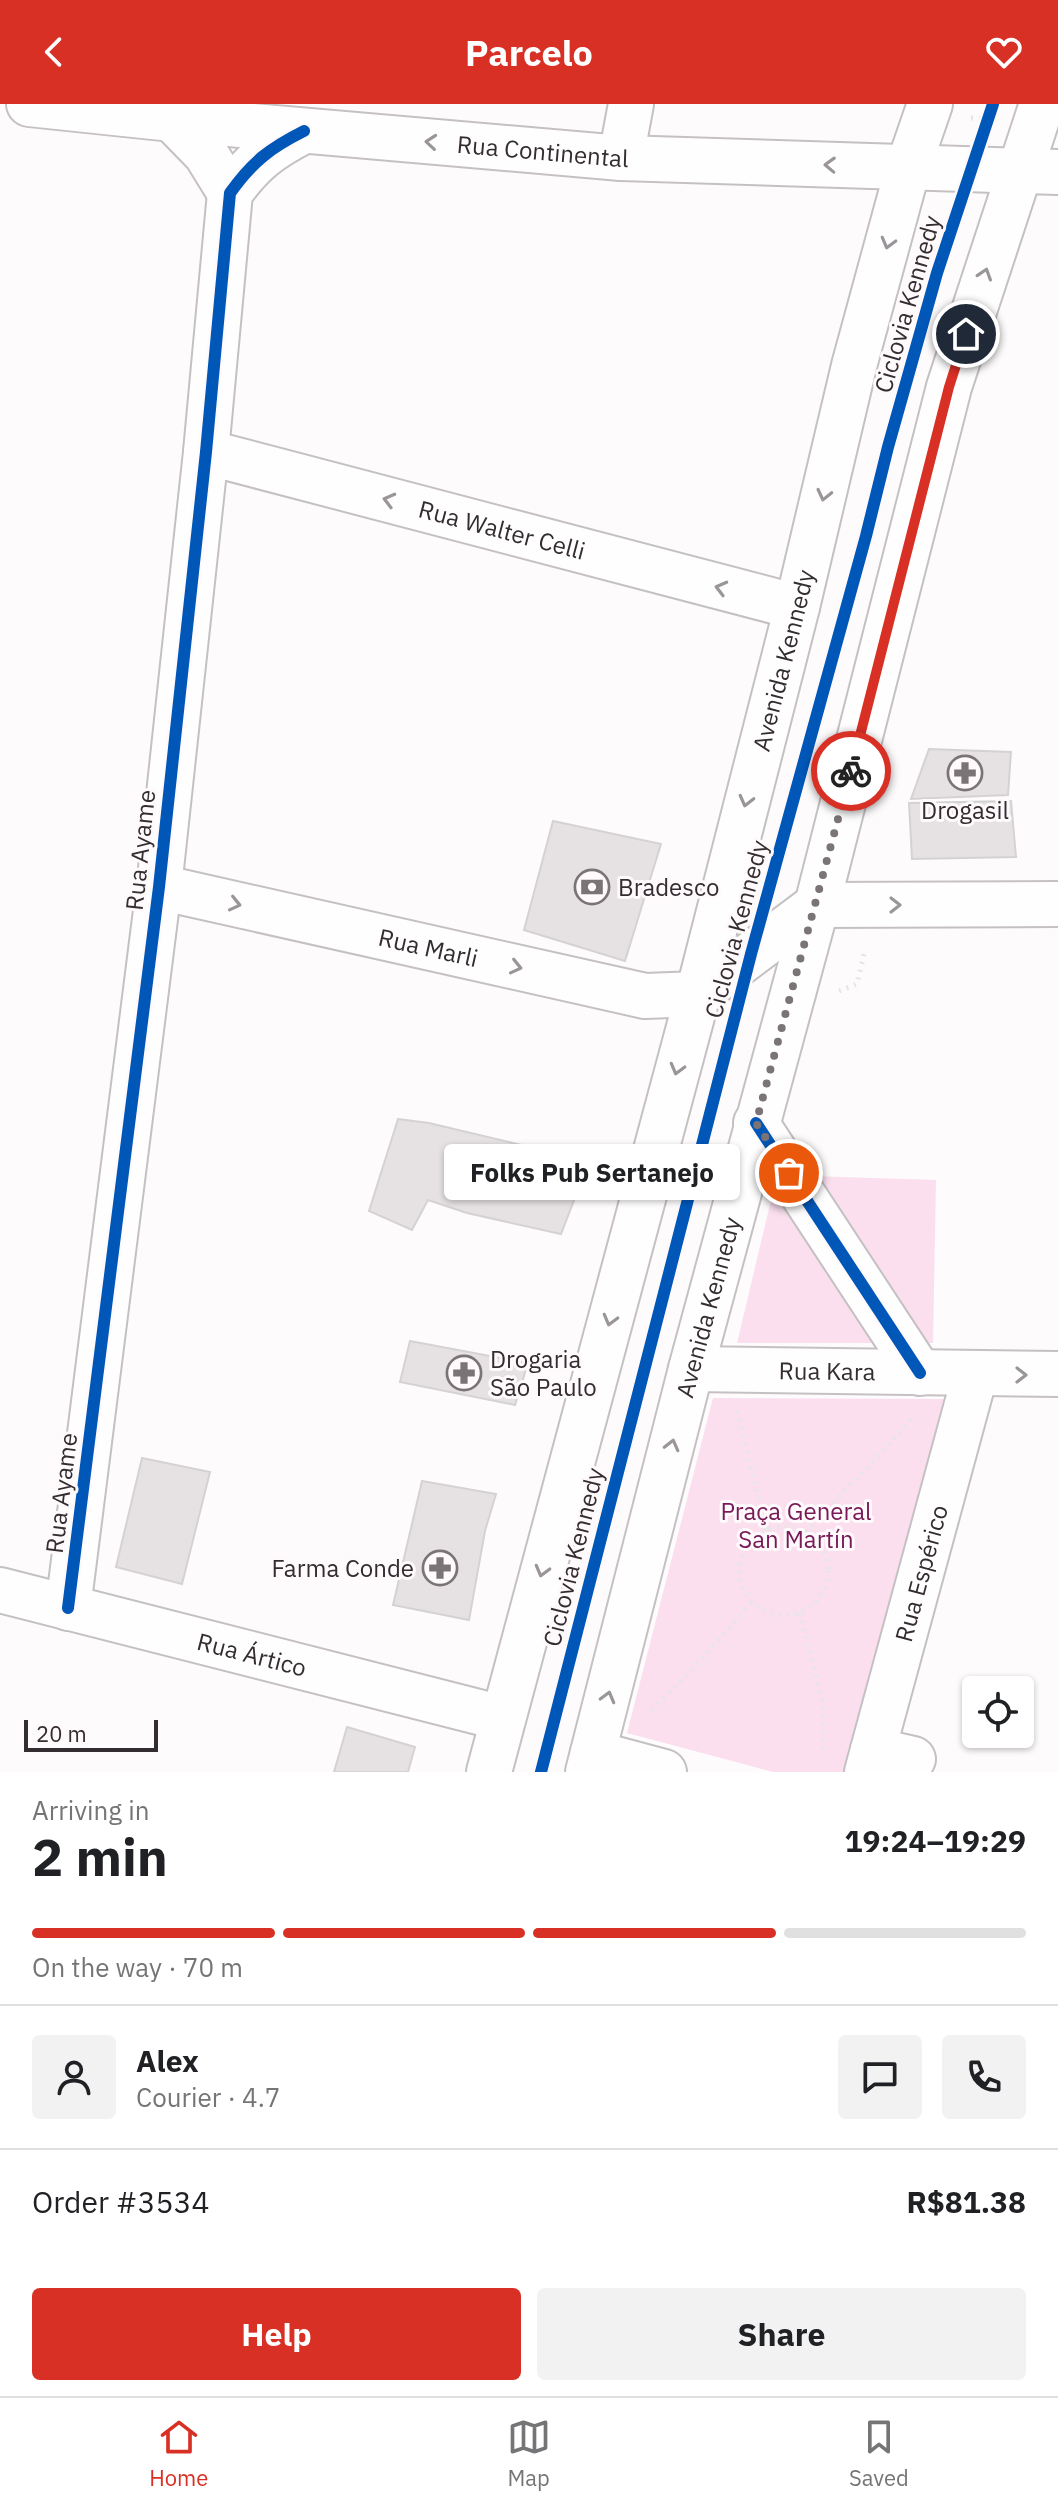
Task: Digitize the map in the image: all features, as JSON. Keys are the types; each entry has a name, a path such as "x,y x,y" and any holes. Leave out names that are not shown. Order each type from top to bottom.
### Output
{"street":[{"name":"Rua Continental","path":"29,104 621,158 1038,172"},
{"path":"621,158 631,104"},
{"name":"Avenida Kennedy","path":"489,1772 698,994 797,607 854,366 908,168 928,110"},
{"name":"Avenida Kennedy","path":"620,1765 708,1370 756,1123 817,905 949,387 1038,172 1039,112"},
{"path":"172,119 206,154 230,193 247,169 267,151 304,131"},
{"name":"Rua Ayame","path":"68,1608 159,887 206,452 230,193"},
{"name":"Rua Walter Celli","path":"206,452 797,607"},
{"name":"Rua Marli","path":"159,887 645,996 698,994"},
{"path":"698,994 817,905 1058,904"},
{"path":"756,1123 950,1374"},
{"name":"Rua Kara","path":"708,1370 1058,1374"},
{"name":"Rua Espérico","path":"884,1761 950,1374"},
{"name":"Rua Ártico","path":"0,1590 502,1718"}],"path":[{"path":"970,171 993,104"},
{"path":"928,110 988,119 1039,112"},
{"path":"708,1370 767,1531"},
{"path":"806,1532 950,1374"},
{"path":"781,1526 806,1532 824,1549 829,1574 821,1598 800,1613 775,1615 752,1602 740,1581 742,1555 757,1535 767,1531 781,1526"},
{"path":"620,1765 650,1712 752,1602"},
{"path":"800,1613 823,1704 824,1758"}],"green space":[{"path":"777,1175 936,1180 933,1343 737,1343"},
{"name":"Praça General San Martín","path":"713,1398 944,1399 848,1772 773,1772 627,1733"}],"building":[{"name":"Drogasil","path":"929,749 1011,752 1008,795 911,799"},
{"path":"1011,801 1016,857 912,859 909,803"},
{"name":"Bradesco","path":"553,821 661,844 625,961 524,930"},
{"path":"398,1119 429,1123 563,1155 558,1173 583,1177 561,1234 467,1213 428,1200 412,1230 369,1211"},
{"name":"Drogaria São Paulo","path":"410,1341 528,1363 515,1405 400,1382"},
{"path":"142,1458 210,1472 182,1584 116,1567"},
{"name":"Farma Conde","path":"422,1481 496,1494 485,1531 469,1620 393,1605"},
{"path":"347,1727 415,1747 408,1772 334,1772"}],"cycle path":[{"name":"Ciclovia Kennedy","path":"541,1772 751,954 888,447 937,273 993,104"},
{"path":"68,1608 159,887 206,452 230,193 262,157 304,131"},
{"path":"756,1123 920,1373"}],"way so far":[{"path":"789,1173 756,1123 851,771"}],"place":[{"name":"Drogasil","path":"965,773"},
{"name":"Bradesco","path":"592,887"},
{"name":"Folks Pub Sertanejo","path":"789,1173"},
{"name":"Drogaria São Paulo","path":"464,1373"},
{"name":"Farma Conde","path":"440,1568"}],"route":[{"path":"851,771 949,387 966,334"}]}
